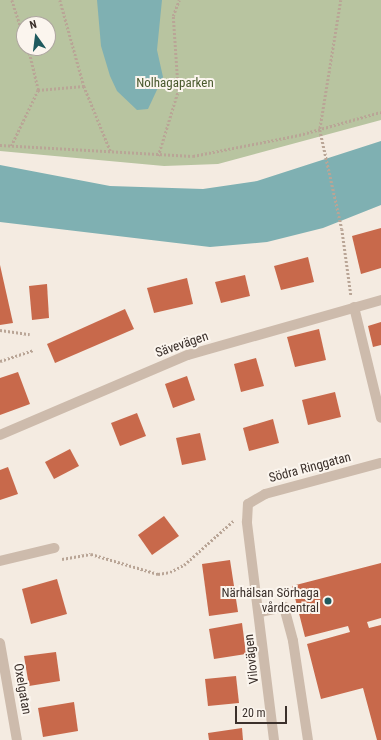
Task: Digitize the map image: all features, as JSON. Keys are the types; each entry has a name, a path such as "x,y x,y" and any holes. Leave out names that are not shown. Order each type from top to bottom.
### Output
{"street":[{"name":"Sävevägen","path":"0,435 188,355 381,300"},
{"path":"354,307 381,418"},
{"name":"Södra Ringgatan","path":"248,504 265,494 381,463"},
{"name":"Vilovägen","path":"248,504 247,522 260,612 274,740"},
{"path":"0,562 54,548"},
{"path":"260,612 284,607 293,641 308,740"},
{"name":"Oxelgatan","path":"0,643 17,740"}],"path":[{"path":"12,0 17,16"},
{"path":"60,0 84,86 111,152"},
{"path":"158,156 178,91 173,16 179,0"},
{"path":"342,0 320,130 342,229 354,307"},
{"path":"11,146 38,90 30,56"},
{"path":"38,90 84,86"},
{"path":"0,145 158,156 222,152 320,130 381,112"},
{"path":"0,330 30,334"},
{"path":"0,361 33,350"},
{"path":"56,561 91,554 158,574 170,572 184,565 248,504"}],"green space":[{"name":"Nolhagaparken","path":"0,0 381,0 381,120 218,164 164,166 0,151"}],"water":[{"path":"97,0 162,0 157,50 163,77 148,109 137,110 117,91 110,76 101,46"},
{"path":"381,141 381,205 323,228 267,242 210,247 0,222 0,165 110,186 203,189 257,181"}],"building":[{"path":"381,228 381,268 361,274 352,236"},
{"path":"308,257 314,282 281,290 274,266"},
{"path":"0,265 13,323 0,325"},
{"path":"245,275 250,296 221,303 215,282"},
{"path":"187,278 193,304 154,313 147,288"},
{"path":"47,284 49,318 32,320 29,286"},
{"path":"125,309 134,329 55,363 47,344"},
{"path":"381,322 381,345 373,347 368,326"},
{"path":"319,329 326,360 295,367 287,337"},
{"path":"256,358 264,386 241,392 234,364"},
{"path":"18,372 30,404 0,415 0,378"},
{"path":"187,376 195,400 173,408 165,384"},
{"path":"335,392 341,417 308,425 302,400"},
{"path":"137,413 146,436 120,446 111,423"},
{"path":"273,419 279,443 249,451 243,428"},
{"path":"200,433 206,460 182,465 176,438"},
{"path":"70,449 79,466 54,479 45,462"},
{"path":"8,467 18,494 0,500 0,470"},
{"path":"164,516 179,536 152,555 138,535"},
{"path":"230,560 238,612 209,616 202,564"},
{"path":"381,563 381,618 367,622 369,628 381,625 381,740 377,740 363,688 321,699 307,644 350,632 348,626 305,637 292,586"},
{"path":"57,579 67,614 31,624 22,589"},
{"path":"242,623 246,654 214,659 209,629"},
{"path":"56,652 60,681 29,686 24,656"},
{"path":"236,676 239,703 208,706 205,679"},
{"path":"74,702 78,731 43,737 38,708"},
{"path":"242,728 243,740 209,740 208,733"}],"place":[{"name":"Närhälsan Sörhaga vårdcentral","path":"328,601"}]}
